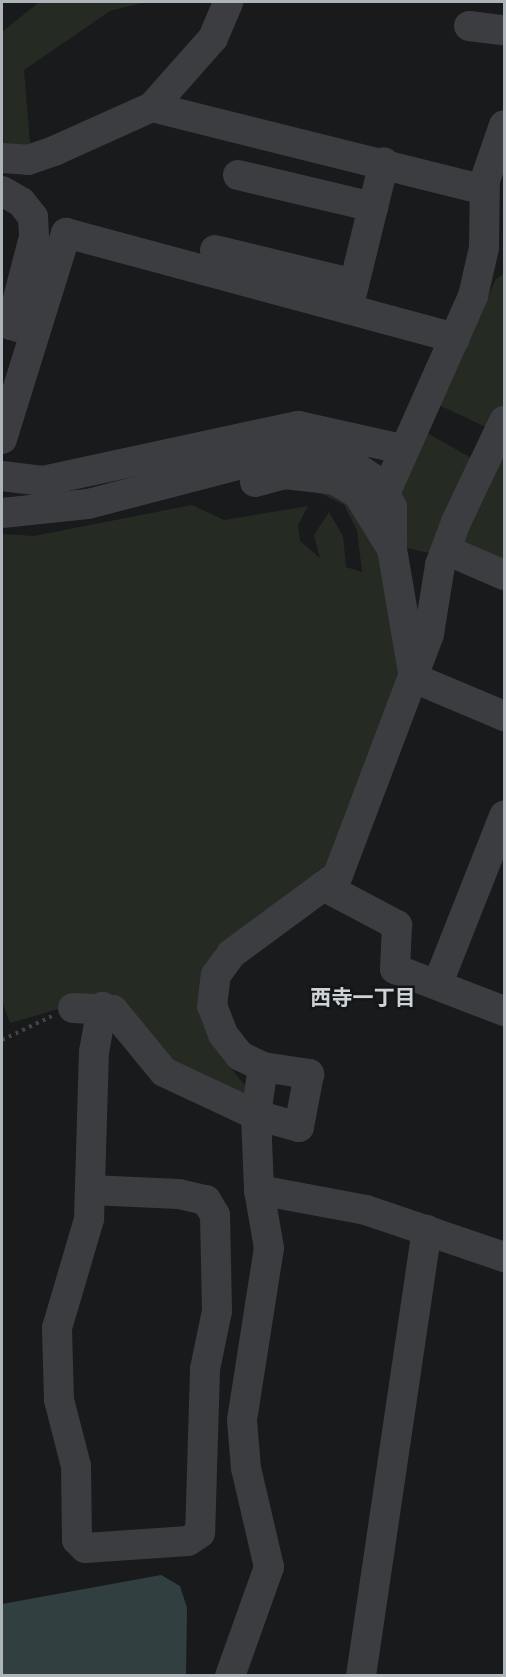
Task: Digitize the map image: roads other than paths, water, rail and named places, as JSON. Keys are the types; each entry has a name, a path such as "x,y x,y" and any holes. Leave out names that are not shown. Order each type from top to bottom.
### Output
{"lane":[{"path":"2,158 28,160 54,151 152,107 213,38 228,2"},
{"path":"470,26 504,30"},
{"path":"152,107 384,162 484,190"},
{"path":"384,496 402,449 473,296 484,248 484,190 504,125"},
{"path":"351,297 384,162"},
{"path":"238,175 373,207"},
{"path":"2,192 21,202 33,218 34,237 11,325 35,332"},
{"path":"2,439 66,233 351,297"},
{"path":"215,250 351,297 455,338"},
{"path":"90,1190 188,1196 206,1200 215,1215 218,1311 205,1369 200,1533 188,1541 85,1548 77,1540 76,1466 59,1400 56,1358 57,1328 89,1219 94,1052 87,1008 127,1023 164,1072 256,1115 299,1127 309,1074 263,1066 240,1056 223,1034 212,1006 216,975 231,954 338,874 429,634 446,550 504,421"},
{"path":"2,476 43,481 298,426 402,449"},
{"path":"2,513 88,504 280,454 316,452 346,460 372,478 384,496 395,528 392,549 414,678"},
{"path":"2,526 33,532 285,474 316,474 358,494 392,549"},
{"path":"446,550 504,575"},
{"path":"414,678 504,716"},
{"path":"438,983 504,816"},
{"path":"323,886 397,925 395,969 438,983 504,1011"},
{"path":"230,1676 269,1567 246,1468 242,1420 269,1248 259,1190 256,1115 263,1066"},
{"path":"259,1190 366,1210 504,1257"},
{"path":"361,1676 427,1230"}],"district":[{"name":"西寺一丁目","path":"363,998"}]}
